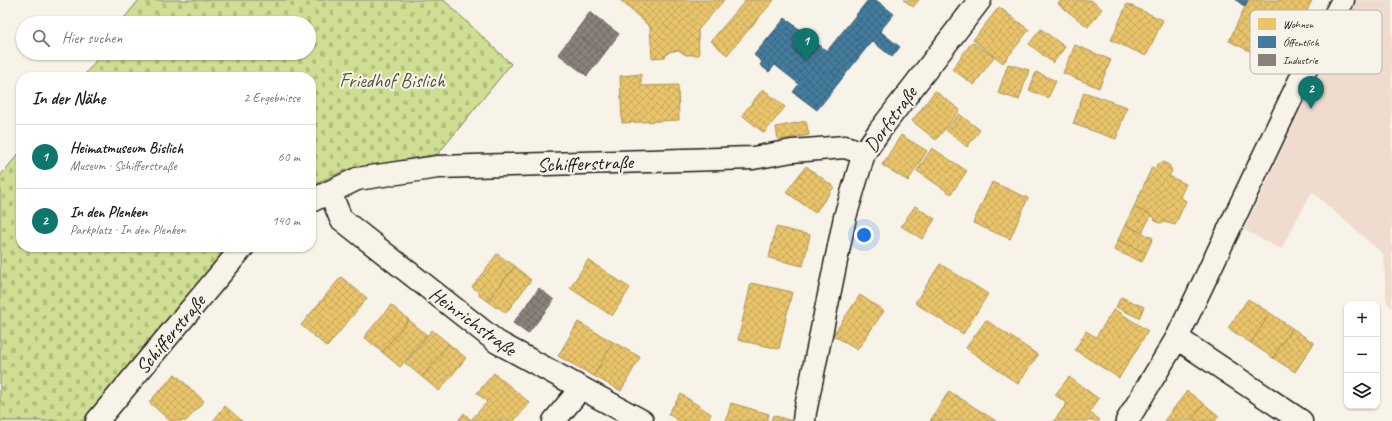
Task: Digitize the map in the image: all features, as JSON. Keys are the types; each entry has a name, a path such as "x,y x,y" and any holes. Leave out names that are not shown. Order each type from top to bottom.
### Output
{"street":[{"name":"Dorfstraße","path":"804,421 804,412 843,225 864,153 980,0"},
{"path":"1338,10 1343,0"},
{"path":"1127,421 1177,338 1303,74"},
{"name":"Schifferstraße","path":"321,196 357,179 438,168 753,158 792,151 844,147 864,153"},
{"name":"Heinrichstraße","path":"321,196 341,219 497,342 642,421"},
{"name":"Schifferstraße","path":"105,418 239,252"},
{"path":"1177,338 1301,421"},
{"path":"554,421 573,398 578,387"}],"shaded area":[{"path":"1352,0 1392,0 1392,308 1387,303 1383,254 1312,192 1281,249 1244,230 1317,74 1382,74 1382,10 1347,10"}],"green space":[{"name":"Friedhof Bislich","path":"139,0 444,0 511,64 438,154 345,170 316,184 316,72 87,72 96,60 316,60 316,16 126,16"},
{"path":"16,157 16,252 224,252 84,421 0,421 0,176"}],"building: Wohnen":[{"path":"620,0 724,0 698,30 699,55 686,55 678,50 669,52 665,57 652,58 650,27"},
{"path":"746,0 774,0 727,55 711,41"},
{"path":"904,0 919,0 913,7"},
{"path":"1061,0 1091,0 1102,9 1088,27 1058,4"},
{"path":"1248,0 1312,0 1307,10 1250,10 1250,51 1229,41"},
{"path":"1127,4 1163,20 1146,56 1111,40"},
{"path":"999,7 1029,30 1003,63 973,40"},
{"path":"1041,29 1065,47 1053,63 1029,44"},
{"path":"972,42 994,57 974,85 952,69"},
{"path":"1075,45 1111,60 1099,88 1063,73"},
{"path":"1008,64 1029,70 1019,100 998,93"},
{"path":"1036,72 1056,81 1048,98 1029,90"},
{"path":"641,74 641,86 678,85 679,120 622,123 620,76"},
{"path":"763,89 785,107 764,133 742,115"},
{"path":"935,91 960,110 936,140 912,121"},
{"path":"1084,92 1127,107 1116,139 1073,124"},
{"path":"959,114 980,130 967,147 946,130"},
{"path":"806,121 809,135 778,140 776,127"},
{"path":"901,135 927,151 908,181 882,165"},
{"path":"932,148 967,171 951,194 917,171"},
{"path":"1163,162 1169,165 1172,171 1169,176 1186,184 1180,197 1186,201 1175,225 1164,222 1159,223 1155,221 1154,217 1134,207 1152,167 1155,169 1157,164"},
{"path":"806,166 834,187 815,213 786,192"},
{"path":"992,182 1028,198 1010,239 973,223"},
{"path":"915,206 935,219 922,239 901,226"},
{"path":"1134,207 1151,215 1142,233 1125,225"},
{"path":"1125,225 1153,238 1146,253 1118,240"},
{"path":"776,227 810,235 803,266 769,258"},
{"path":"1118,240 1146,253 1142,262 1114,250"},
{"path":"497,254 515,266 488,301 478,295 480,293 472,287"},
{"path":"588,260 630,288 612,316 570,288"},
{"path":"940,264 988,294 963,334 915,303"},
{"path":"515,266 531,280 506,313 498,307 496,308 488,301"},
{"path":"341,277 367,298 327,347 301,325"},
{"path":"751,283 792,292 779,349 738,340"},
{"path":"860,295 884,311 857,350 833,335"},
{"path":"1121,297 1144,307 1139,318 1116,307"},
{"path":"1248,299 1270,313 1251,343 1228,328"},
{"path":"391,305 409,320 382,352 364,337"},
{"path":"1114,309 1148,331 1119,378 1075,350 1086,331 1096,337"},
{"path":"1270,313 1292,328 1273,358 1251,343"},
{"path":"409,320 427,335 400,367 382,352"},
{"path":"986,320 1038,355 1018,384 966,348"},
{"path":"578,322 613,342 594,376 558,356"},
{"path":"1292,328 1314,343 1295,372 1273,358"},
{"path":"432,330 449,344 422,377 405,363"},
{"path":"613,342 640,357 621,391 594,376"},
{"path":"449,344 466,358 439,391 422,377"},
{"path":"494,373 530,403 514,421 458,421 464,413 471,420 487,402 477,393"},
{"path":"175,374 204,401 186,421 170,421 149,402"},
{"path":"1069,377 1099,399 1089,412 1100,420 1099,421 1054,421 1067,403 1055,395"},
{"path":"949,391 996,421 930,421"},
{"path":"1187,391 1204,404 1191,421 1164,421"},
{"path":"681,394 711,414 707,421 679,421 668,414"},
{"path":"731,403 769,414 767,421 726,421"},
{"path":"1204,404 1219,416 1215,421 1191,421"},
{"path":"225,406 242,421 213,421"},
{"path":"773,415 792,421 771,421"}],"building: Öffentlich":[{"path":"868,0 876,0 894,14 880,31 900,47 892,57 872,41 817,110 793,92 799,84 775,65 769,72 760,65 762,62 754,55 785,18 827,51"},
{"path":"1236,0 1248,0 1245,7"}],"building: Industrie":[{"path":"590,12 619,34 604,54 575,32"},
{"path":"575,32 604,54 587,76 558,54"},
{"path":"539,288 554,300 528,334 513,323"}],"place":[{"name":"Heimatmuseum Bislich","path":"806,61"},
{"name":"In den Plenken","path":"1311,109"}]}
